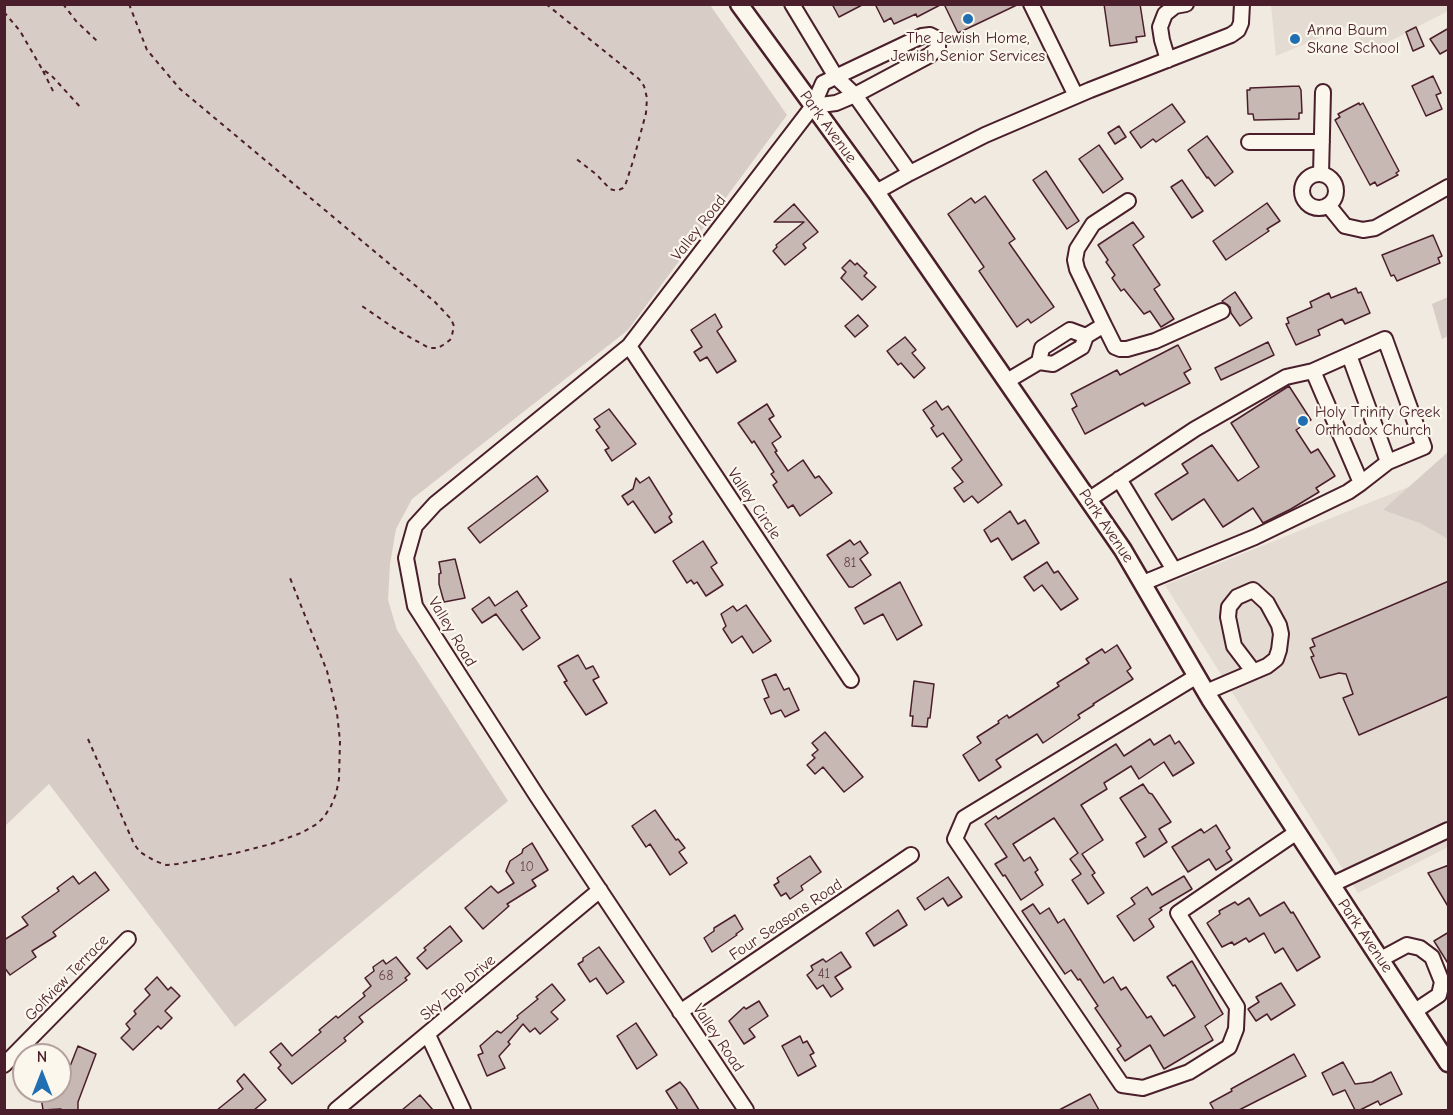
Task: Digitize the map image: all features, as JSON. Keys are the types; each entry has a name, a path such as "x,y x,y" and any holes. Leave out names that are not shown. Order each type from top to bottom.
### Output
{"main road":[{"name":"Park Avenue","path":"739,4 876,192 1123,550 1206,692 1449,1063"}],"street":[{"path":"792,4 836,77 855,95 910,173"},
{"path":"1031,4 1076,96"},
{"path":"1168,60 1160,27 1166,15 1175,6 1186,4"},
{"path":"876,192 985,135 1076,96 1231,35 1238,30 1241,22 1242,4"},
{"path":"813,106 836,103 855,95 934,52 938,48 938,39 930,35 922,36 836,77"},
{"name":"Valley Road","path":"746,1110 537,796 415,606 406,558 415,526 435,504 629,346 813,106 823,84 836,77"},
{"path":"1321,174 1323,92"},
{"path":"1249,142 1322,142"},
{"path":"1321,174 1330,178 1336,187 1335,198 1328,205 1312,206 1302,193 1308,178 1321,174"},
{"path":"1328,205 1345,226 1363,230 1375,228 1449,187"},
{"path":"1128,201 1093,224 1077,249 1075,261 1115,347 1126,350 1155,341 1222,311"},
{"path":"1006,381 1039,362 1053,364 1082,347 1086,336 1104,326"},
{"path":"1039,362 1042,348 1070,330 1086,336"},
{"path":"1088,500 1195,429 1286,377 1313,371 1385,339 1425,447 1388,462 1348,492 1255,537 1143,583"},
{"name":"Valley Circle","path":"629,346 851,680"},
{"path":"1349,355 1388,462"},
{"path":"1313,371 1361,483"},
{"path":"1119,479 1174,570"},
{"path":"1206,692 1267,666 1276,659 1281,634 1279,625 1267,603 1253,590 1237,597 1229,607 1228,617 1234,646 1253,671"},
{"path":"1197,676 964,818 955,839 1122,1084 1143,1088 1189,1072 1229,1047 1236,1029 1237,1007 1178,913 1297,832"},
{"path":"1331,885 1449,830"},
{"name":"Four Seasons Road","path":"680,1012 911,855"},
{"name":"Sky Top Drive","path":"336,1110 600,890"},
{"name":"Golfview Terrace","path":"4,1065 128,939"},
{"path":"1381,959 1407,945 1420,948 1432,957 1444,978 1439,994 1414,1011"},
{"path":"428,1035 463,1110"}],"path":[{"path":"63,4 76,21 97,41"},
{"path":"129,4 147,50 180,89 435,302 451,319 454,326 452,335 444,345 429,348 359,304"},
{"path":"546,4 639,79 644,86 647,98 646,113 634,158 623,188 617,191 610,189 597,175 574,157"},
{"path":"4,12 20,31 55,95"},
{"path":"42,69 51,75 82,109"},
{"path":"88,739 134,844 140,852 155,861 166,865 177,864 236,853 271,844 301,833 317,824 327,812 336,794 339,779 340,741 337,713 327,670 290,578"}],"shaded area":[{"path":"5,4 710,5 787,115 628,330 412,499 396,529 390,564 388,600 397,630 508,801 235,1027 49,784 5,826"},
{"name":"Anna Baum Skane School","path":"1448,4 1448,11 1367,53 1352,24 1276,56 1271,5"},
{"path":"1448,297 1448,336 1442,339 1432,304"},
{"path":"1448,452 1448,539 1420,523 1383,510"},
{"path":"1448,471 1448,847 1358,893 1165,585"}],"building":[{"name":"The Jewish Home, Jewish Senior Services","path":"832,4 864,4 839,17"},
{"name":"The Jewish Home, Jewish Senior Services","path":"875,4 942,4 917,17 916,14 894,24 891,18 884,22"},
{"name":"The Jewish Home, Jewish Senior Services","path":"944,4 1019,4 958,33"},
{"path":"1104,4 1140,4 1145,36 1136,37 1137,42 1110,46"},
{"path":"1416,27 1424,46 1413,51 1406,32"},
{"path":"1449,28 1449,49 1440,54 1430,39"},
{"path":"1433,76 1441,93 1436,95 1442,109 1426,116 1412,86"},
{"path":"1299,86 1302,113 1299,113 1299,119 1254,120 1253,114 1248,114 1247,90 1250,88"},
{"path":"1359,103 1360,105 1363,103 1399,171 1396,173 1398,175 1377,186 1375,182 1370,185 1335,120 1340,117 1338,114"},
{"path":"1172,104 1185,122 1156,142 1153,139 1141,148 1130,132"},
{"path":"1119,126 1126,137 1115,144 1108,133"},
{"path":"1207,136 1233,172 1215,186 1188,150"},
{"path":"1099,145 1123,179 1103,193 1079,159"},
{"path":"1046,171 1079,221 1067,229 1033,180"},
{"path":"1182,180 1203,211 1192,218 1171,187"},
{"path":"985,196 1015,239 1009,243 1054,307 1031,323 1028,319 1017,327 979,271 984,267 948,214 971,198 975,203"},
{"path":"1267,203 1280,221 1226,260 1213,241"},
{"path":"794,204 818,232 803,244 806,248 785,265 773,251 776,245 804,222 774,222"},
{"path":"1133,222 1144,237 1133,245 1160,285 1154,289 1174,319 1161,327 1150,311 1144,314 1124,289 1121,291 1112,278 1115,275 1106,262 1108,260 1098,245"},
{"path":"1433,235 1442,256 1438,258 1440,263 1397,281 1394,275 1391,276 1382,255"},
{"path":"850,260 855,265 857,263 867,273 864,276 876,287 862,300 841,278 846,272 842,268"},
{"path":"1356,288 1358,293 1361,292 1370,313 1345,324 1342,319 1318,330 1320,335 1296,345 1286,324 1289,323 1287,318 1312,307 1310,302 1329,293 1331,298"},
{"path":"1235,292 1252,318 1240,326 1231,313 1230,307 1222,301"},
{"path":"715,314 722,327 717,331 736,361 717,373 707,357 700,361 694,352 702,347 691,330"},
{"path":"858,315 868,326 855,337 845,326"},
{"path":"905,337 916,350 912,353 925,368 914,378 901,363 898,365 887,351"},
{"path":"1268,342 1274,355 1221,380 1215,368"},
{"path":"1178,345 1191,369 1184,373 1190,383 1145,406 1143,403 1085,434 1072,409 1077,406 1071,394 1117,370 1120,375"},
{"path":"1289,386 1311,420 1296,430 1311,453 1318,449 1335,476 1316,488 1319,492 1263,523 1253,508 1223,527 1204,499 1172,520 1155,494 1188,473 1182,464 1212,445 1238,481 1259,467 1231,423"},
{"path":"936,401 942,410 948,406 1002,485 978,503 972,496 964,502 954,488 963,482 952,468 962,460 943,433 937,437 931,428 934,426 923,410"},
{"path":"767,404 774,416 769,419 781,437 772,443 777,451 775,452 788,471 803,460 815,478 819,476 832,493 800,516 793,505 788,508 773,485 777,482 771,474 774,472 754,441 752,443 738,423"},
{"path":"609,409 636,444 612,461 605,450 609,448 596,430 600,427 594,419"},
{"path":"537,476 548,491 480,543 468,528"},
{"path":"649,477 672,514 669,517 672,522 655,533 633,501 628,505 622,496 633,489 636,478 640,483"},
{"path":"1010,511 1018,524 1025,520 1039,543 1012,560 998,538 991,542 984,530"},
{"path":"850,540 854,545 860,541 868,553 860,559 871,575 853,587 849,587 827,555"},
{"path":"703,541 717,563 711,567 723,585 706,596 697,582 694,584 691,580 687,583 673,561"},
{"path":"455,559 465,598 444,602 439,584 441,573 439,562"},
{"path":"1047,562 1054,573 1058,571 1078,599 1061,610 1042,585 1034,591 1024,577"},
{"path":"1449,581 1449,696 1359,735 1343,698 1353,694 1346,674 1339,673 1320,678 1311,657 1314,656 1310,648 1315,646 1312,639"},
{"path":"900,582 922,625 897,640 883,614 864,624 855,608"},
{"path":"517,591 527,606 521,610 540,638 523,650 496,614 482,623 472,609 489,597 495,606"},
{"path":"746,605 771,641 753,653 742,636 732,643 723,629 726,626 721,614 733,606 737,611"},
{"path":"1117,645 1131,668 1127,671 1133,679 1093,704 1078,715 1080,718 1043,743 1037,734 996,760 1001,767 979,781 963,755 981,743 977,737 1007,715 1009,718 1059,686 1057,683 1089,663 1086,659 1102,649 1105,653"},
{"path":"578,655 586,669 593,666 599,677 593,680 607,703 586,715 564,682 567,681 558,666"},
{"path":"776,674 784,690 789,688 799,710 785,717 781,710 771,714 764,699 769,697 762,680"},
{"path":"914,681 934,684 927,727 912,726 913,716 910,716"},
{"path":"825,732 863,777 844,792 823,767 815,774 807,765 815,758 812,755 818,750 812,743"},
{"path":"1170,735 1175,744 1179,741 1194,763 1173,776 1164,762 1139,779 1131,766 1104,783 1107,789 1081,805 1103,840 1082,854 1095,873 1092,875 1104,893 1088,904 1072,880 1081,874 1070,859 1078,853 1054,818 1013,844 1024,861 1030,857 1043,885 1021,900 995,864 1007,857 985,824 996,816 998,819 1116,744 1124,756 1150,739 1154,745"},
{"path":"1143,784 1171,822 1159,829 1167,842 1144,857 1136,843 1146,837 1120,798"},
{"path":"655,810 676,840 678,839 685,848 679,852 687,863 670,875 650,844 646,847 632,826"},
{"path":"1216,825 1230,848 1226,851 1232,860 1216,870 1209,859 1188,872 1172,847 1201,829 1204,833"},
{"path":"532,843 548,870 532,880 536,886 507,904 509,906 483,929 465,908 491,886 498,893 514,883 506,871 510,861"},
{"path":"810,856 821,872 801,886 803,890 790,899 786,893 781,896 774,885 779,882 777,878"},
{"path":"1449,865 1449,908 1428,873"},
{"path":"95,872 109,890 53,932 56,936 32,951 36,957 10,975 4,967 4,940 28,925 22,917 59,891 57,888 73,876 79,884"},
{"path":"1184,876 1192,889 1160,908 1162,910 1149,919 1154,927 1134,941 1117,916 1135,904 1131,898 1147,887 1152,895"},
{"path":"948,877 962,897 948,906 943,898 925,910 917,898"},
{"path":"1249,898 1260,916 1284,902 1291,913 1293,912 1320,957 1297,971 1283,948 1275,953 1264,933 1249,942 1246,938 1234,945 1232,942 1222,947 1207,923 1220,914 1219,911 1235,902 1238,905"},
{"path":"1033,904 1040,914 1049,908 1058,923 1064,919 1104,983 1113,977 1121,990 1126,987 1147,1018 1151,1016 1164,1036 1195,1017 1175,985 1173,986 1167,977 1192,961 1223,1014 1205,1026 1213,1040 1164,1069 1150,1045 1125,1061 1117,1049 1121,1046 1095,1008 1098,1006 1080,979 1078,980 1071,970 1065,974 1022,911"},
{"path":"898,910 907,925 874,946 866,933"},
{"path":"735,915 743,929 712,952 704,938 714,931 714,928"},
{"path":"450,926 462,941 427,969 417,958 426,950 424,948"},
{"path":"1449,932 1449,965 1434,941"},
{"path":"599,947 624,982 607,994 596,978 590,982 578,964"},
{"path":"841,952 851,967 835,977 843,989 831,997 823,985 817,989 807,975 813,970 811,966 823,959 826,962"},
{"path":"396,957 410,974 405,978 407,980 359,1017 363,1022 344,1038 346,1041 292,1084 278,1068 281,1065 270,1052 281,1043 292,1056 336,1016 338,1018 365,996 363,993 371,986 365,978 374,971 373,967 383,960 386,964"},
{"path":"157,977 168,990 171,987 180,996 165,1011 172,1018 161,1029 158,1026 133,1050 121,1038 130,1029 126,1024 136,1014 134,1011 150,995 145,989"},
{"path":"1281,983 1295,1005 1271,1020 1267,1014 1256,1021 1248,1009 1259,1002 1256,997"},
{"path":"552,984 565,1000 551,1012 558,1019 540,1034 535,1028 530,1032 523,1024 499,1056 505,1068 487,1076 478,1055 483,1053 480,1046 497,1031 501,1033"},
{"path":"759,1001 768,1016 749,1029 755,1037 744,1044 729,1021 744,1007 746,1009"},
{"path":"636,1023 657,1055 637,1069 617,1036"},
{"path":"800,1036 803,1043 807,1041 814,1053 810,1055 816,1066 798,1076 782,1046"},
{"path":"78,1046 96,1054 78,1102 78,1110 43,1110 42,1103 72,1103 72,1061"},
{"path":"1294,1054 1306,1076 1239,1110 1214,1110 1210,1103"},
{"path":"1343,1062 1355,1084 1372,1082 1391,1072 1402,1094 1380,1105 1378,1101 1360,1110 1355,1110 1345,1090 1333,1095 1322,1073"},
{"path":"244,1074 266,1100 254,1110 217,1110 243,1089 237,1081"},
{"path":"680,1082 699,1110 678,1110 666,1091"},
{"path":"1090,1094 1099,1110 1059,1110"},
{"path":"420,1095 433,1110 402,1110"}],"place":[{"name":"The Jewish Home, Jewish Senior Services","path":"968,19"},
{"name":"Anna Baum Skane School","path":"1295,39"},
{"name":"Holy Trinity Greek Orthodox Church","path":"1303,421"}]}
